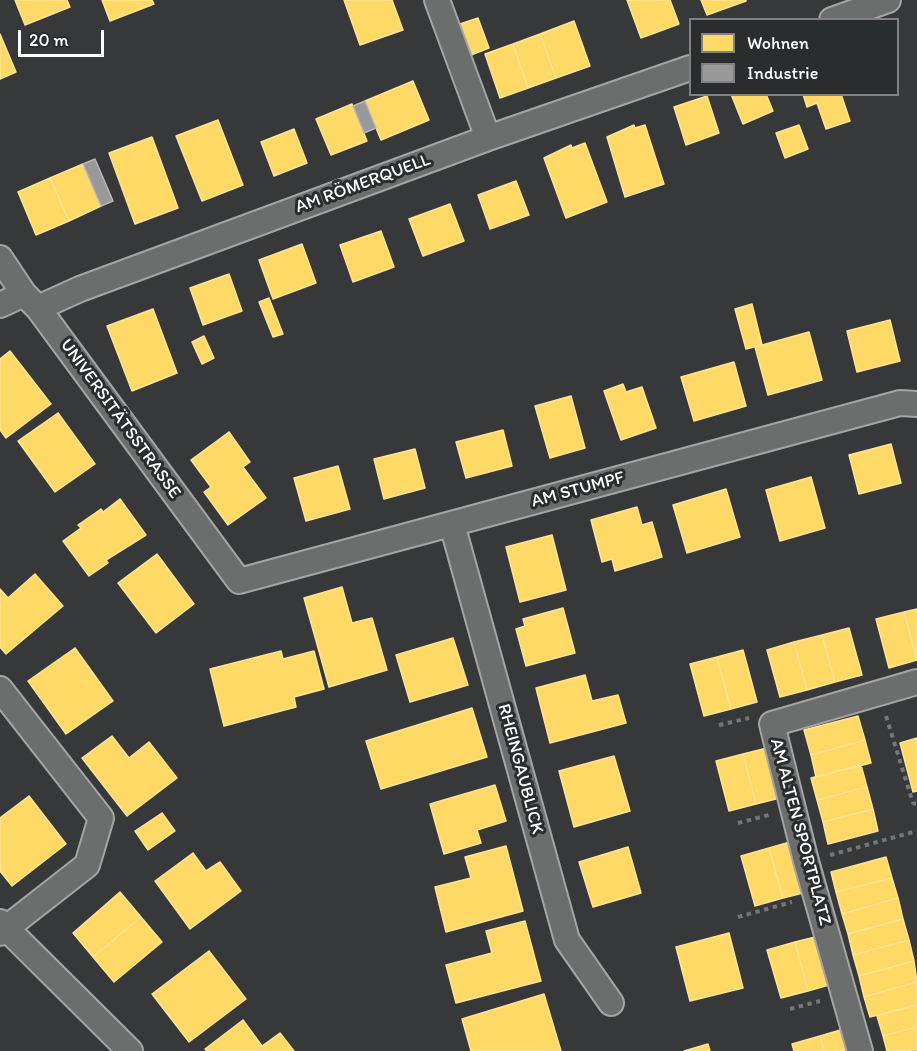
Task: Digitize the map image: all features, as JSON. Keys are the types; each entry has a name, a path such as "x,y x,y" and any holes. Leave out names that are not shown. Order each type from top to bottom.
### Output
{"street":[{"path":"437,0 488,138"},
{"path":"838,18 888,0"},
{"name":"AM RÖMERQUELL","path":"0,305 31,301 80,289 488,138 689,68"},
{"name":"UNIVERSITÄTSSTRASSE","path":"0,258 239,581"},
{"name":"AM STUMPF","path":"239,581 900,403 917,404"},
{"name":"RHEINGAUBLICK","path":"452,524 567,940 611,1004"},
{"name":"AM ALTEN SPORTPLATZ","path":"860,1051 806,861 772,724 917,682"},
{"path":"0,689 101,818 87,865 2,928 130,1051"}],"path":[{"path":"879,692 913,803 917,804"},
{"path":"806,861 917,831"},
{"path":"738,917 816,896"}],"building: Wohnen":[{"path":"15,0 67,0 70,7 25,25"},
{"path":"102,0 152,0 154,4 110,21"},
{"path":"344,0 392,0 403,30 360,45"},
{"path":"627,0 670,0 679,24 641,38"},
{"path":"701,0 746,0 746,1 707,15"},
{"path":"478,18 489,48 471,55 460,24"},
{"path":"574,21 590,66 556,78 540,34"},
{"path":"0,34 16,72 0,79"},
{"path":"540,34 556,78 528,88 513,44"},
{"path":"513,44 528,88 500,98 485,54"},
{"path":"413,81 429,120 381,140 365,101"},
{"path":"707,96 719,133 686,145 674,107"},
{"path":"732,96 767,96 773,111 743,124"},
{"path":"804,96 842,96 850,121 826,129 817,103 807,107"},
{"path":"352,104 367,141 331,155 316,119"},
{"path":"218,120 243,185 202,201 176,136"},
{"path":"634,125 635,128 645,125 664,184 625,197 607,137"},
{"path":"799,125 808,149 785,158 776,133"},
{"path":"294,129 307,163 274,176 261,142"},
{"path":"152,137 178,208 135,224 109,153"},
{"path":"585,143 607,202 566,218 544,158 571,145 572,148"},
{"path":"83,164 101,206 69,221 50,178"},
{"path":"50,178 69,221 36,235 18,192"},
{"path":"516,181 529,215 490,229 478,195"},
{"path":"450,204 464,241 423,256 409,219"},
{"path":"381,231 394,267 353,282 340,245"},
{"path":"302,244 316,283 273,299 259,260"},
{"path":"229,274 242,311 203,325 190,288"},
{"path":"269,298 283,334 273,337 259,302"},
{"path":"752,304 762,345 746,349 735,309"},
{"path":"153,309 177,373 132,391 107,326"},
{"path":"890,320 900,361 857,372 847,331"},
{"path":"809,332 822,380 768,395 755,347"},
{"path":"204,336 214,358 202,364 192,342"},
{"path":"10,351 51,404 6,438 0,430 0,359"},
{"path":"734,362 746,406 694,421 681,377"},
{"path":"623,384 626,392 642,387 656,428 621,440 604,391"},
{"path":"571,396 585,448 550,458 535,406"},
{"path":"58,413 95,464 55,492 18,441"},
{"path":"503,430 512,466 466,478 456,442"},
{"path":"229,432 250,462 243,467 266,498 228,525 204,492 211,487 191,460"},
{"path":"891,444 901,483 859,494 849,455"},
{"path":"415,449 425,488 384,499 374,459"},
{"path":"338,466 350,509 306,521 294,478"},
{"path":"811,477 825,528 780,541 766,490"},
{"path":"726,489 740,537 687,553 673,505"},
{"path":"120,499 146,535 106,560 108,563 89,576 63,541 81,528 78,525 101,509 103,512"},
{"path":"637,507 642,525 652,522 662,557 615,571 612,559 602,562 591,520"},
{"path":"552,535 566,590 520,602 506,547"},
{"path":"157,554 194,604 156,633 118,583"},
{"path":"35,574 63,606 6,654 0,647 0,589 8,598"},
{"path":"342,587 352,623 372,618 387,670 329,687 304,598"},
{"path":"563,608 575,653 526,666 516,629 525,626 523,619"},
{"path":"917,609 917,660 904,612"},
{"path":"904,612 917,660 889,668 876,619"},
{"path":"849,628 862,675 835,682 822,635"},
{"path":"822,635 835,682 807,690 794,642"},
{"path":"453,638 468,685 410,702 396,655"},
{"path":"794,642 807,690 780,697 767,650"},
{"path":"75,648 113,701 66,734 28,681"},
{"path":"743,650 757,702 731,709 717,657"},
{"path":"281,651 283,659 314,651 324,689 294,697 296,707 224,726 210,669"},
{"path":"717,657 731,709 704,716 690,664"},
{"path":"585,675 592,701 618,695 626,723 550,743 536,688"},
{"path":"472,708 487,757 381,789 366,741"},
{"path":"858,716 865,740 811,755 804,730"},
{"path":"112,736 129,758 149,742 177,778 127,816 82,758"},
{"path":"917,738 917,791 913,792 900,743"},
{"path":"865,740 871,763 816,777 811,755"},
{"path":"771,747 784,797 756,804 743,754"},
{"path":"743,754 756,804 729,811 716,761"},
{"path":"614,756 630,811 574,827 559,771"},
{"path":"861,765 867,787 817,800 811,778"},
{"path":"495,785 506,821 477,830 481,843 444,854 430,804"},
{"path":"867,787 873,809 823,822 817,800"},
{"path":"29,796 66,844 12,886 0,871 0,818"},
{"path":"873,809 878,831 828,844 823,822"},
{"path":"162,813 175,831 148,850 135,831"},
{"path":"797,840 811,891 783,898 769,848"},
{"path":"506,846 523,911 446,932 435,887 471,878 465,857"},
{"path":"628,847 641,893 593,907 579,862"},
{"path":"769,848 783,898 755,906 741,856"},
{"path":"193,853 206,871 220,862 241,891 190,929 155,881"},
{"path":"886,857 892,878 836,892 831,872"},
{"path":"892,878 898,898 842,914 836,892"},
{"path":"120,892 141,917 93,957 73,933"},
{"path":"898,898 903,919 848,934 842,914"},
{"path":"141,917 162,942 114,982 93,957"},
{"path":"903,919 909,940 853,955 848,934"},
{"path":"525,921 541,981 456,1003 446,965 492,953 486,931"},
{"path":"729,933 743,988 690,1001 676,947"},
{"path":"823,935 836,983 808,991 795,942"},
{"path":"909,940 914,961 859,976 853,955"},
{"path":"795,942 808,991 781,998 767,950"},
{"path":"209,951 246,999 189,1042 152,994"},
{"path":"914,961 917,982 864,997 859,976"},
{"path":"917,982 917,1005 870,1017 864,997"},
{"path":"544,994 561,1051 471,1051 462,1019"},
{"path":"917,1005 917,1027 883,1036 877,1016"},
{"path":"243,1020 262,1046 280,1033 294,1051 207,1051 205,1049"},
{"path":"917,1027 917,1050 887,1051 883,1036"},
{"path":"847,1028 854,1051 824,1051 820,1036"},
{"path":"820,1036 824,1051 794,1051 792,1044"},
{"path":"708,1044 710,1051 684,1051"}],"building: Industrie":[{"path":"365,101 376,128 364,133 353,106"},
{"path":"95,159 113,201 101,206 83,164"}]}
